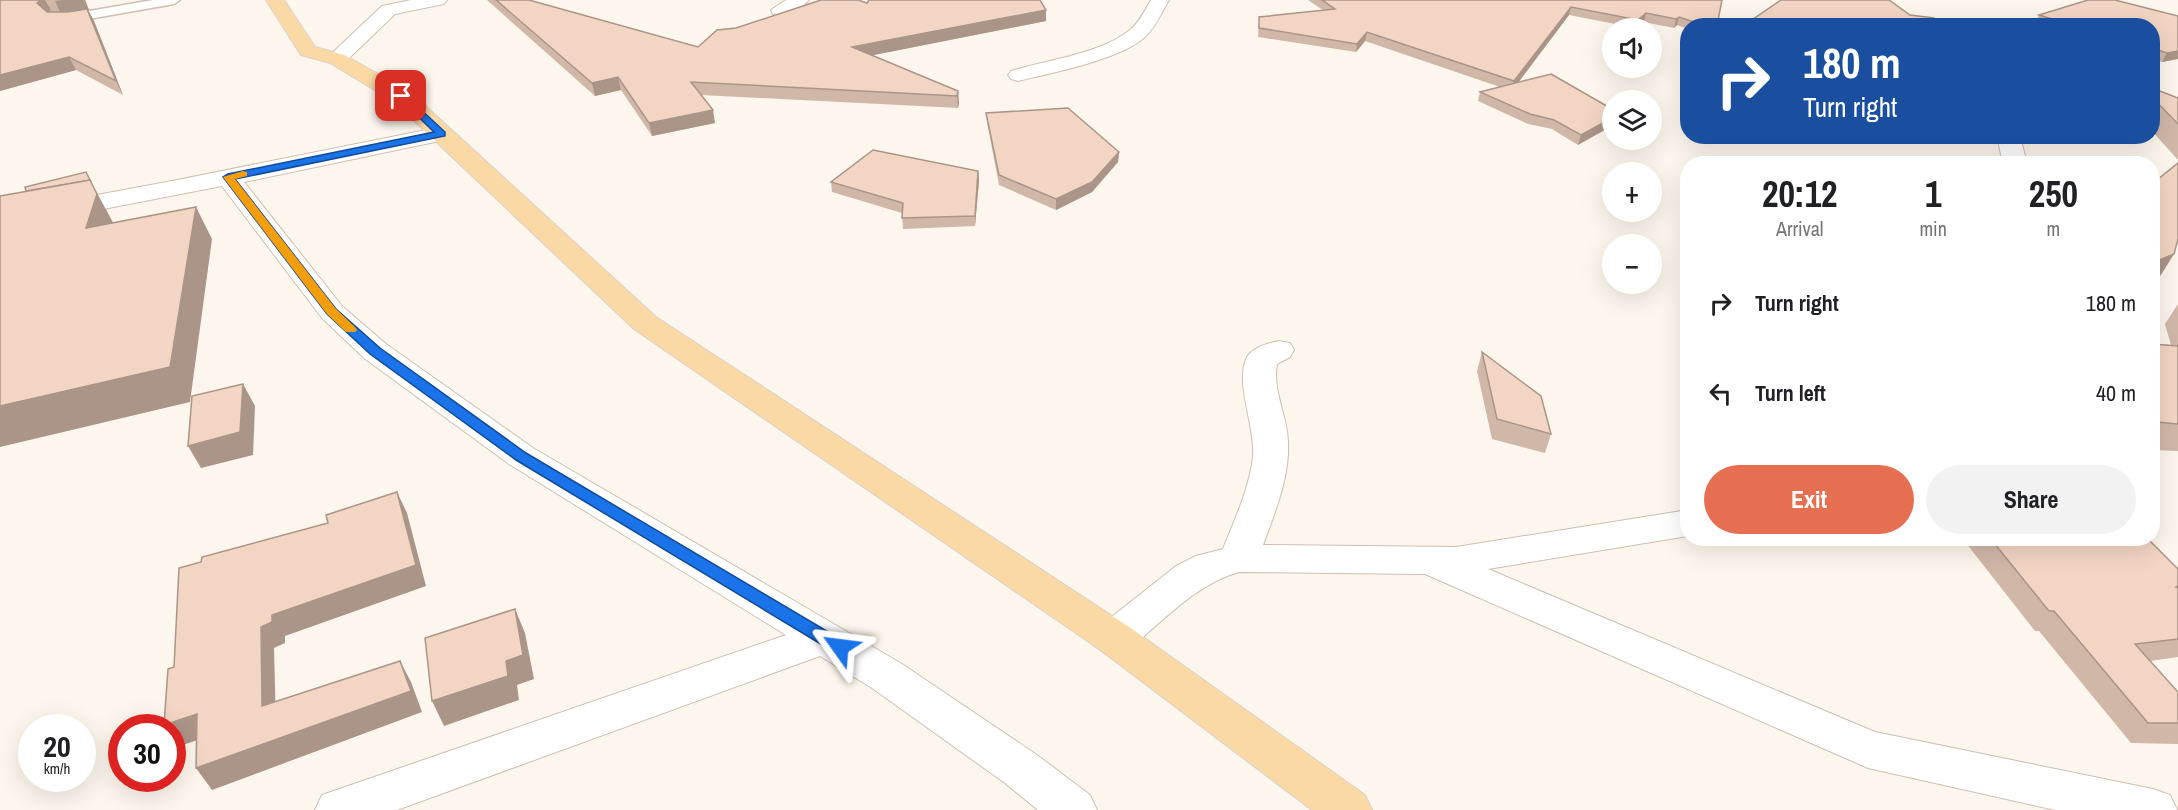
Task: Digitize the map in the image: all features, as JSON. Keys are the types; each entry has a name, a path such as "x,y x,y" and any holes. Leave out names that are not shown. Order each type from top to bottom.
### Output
{"main road":[{"path":"275,0 309,51 337,59 401,96 645,322 1114,638 1348,810"}],"street":[{"path":"337,59 389,10 438,0"},
{"path":"780,10 800,0"},
{"path":"1018,75 1109,48 1135,36 1145,25 1160,0"},
{"path":"0,221 441,134"},
{"path":"228,177 332,312 375,351 521,456 887,676 1021,769 1073,810"},
{"path":"1239,558 1269,475 1271,441 1258,373 1262,359 1279,350"},
{"path":"1114,638 1190,576 1210,566 1239,558 1433,562 1481,558 1680,523"},
{"path":"1433,562 1868,749 2153,810"},
{"path":"339,810 825,638"}],"lane":[{"path":"52,16 60,20 73,19 174,0"}],"building":[{"path":"0,0 41,0 37,3 47,12 87,9 116,81 69,57 0,75"},
{"path":"496,0 529,0 698,47 717,30 736,28 821,0 858,0 867,3 869,0 1040,0 1046,10 852,47 958,91 957,96 691,82 713,110 649,123 618,77 592,83"},
{"path":"1322,0 1722,0 1719,18 1679,17 1676,19 1646,13 1640,18 1628,18 1571,7 1514,81 1367,32 1357,44 1259,28 1259,17 1335,9"},
{"path":"1781,0 1889,0 1910,15 1934,18 1755,18"},
{"path":"2088,0 2115,0 2178,16 2178,51 2167,53 2160,51 2160,18 2049,18 2039,15"},
{"path":"1551,74 1602,103 1602,123 1581,135 1554,120 1530,114 1480,92"},
{"path":"2160,91 2178,98 2178,124 2160,105"},
{"path":"1068,108 1119,152 1092,182 1056,199 999,175 986,113"},
{"path":"873,150 978,171 975,216 902,218 903,203 831,182"},
{"path":"2178,163 2178,239 2174,254 2160,260 2160,178"},
{"path":"86,172 90,180 26,191 25,187"},
{"path":"90,180 97,194 86,228 196,207 170,367 0,406 0,196"},
{"path":"2160,345 2178,346 2178,424 2160,422"},
{"path":"1482,352 1541,396 1551,434 1497,419"},
{"path":"243,384 240,432 188,446 192,396"},
{"path":"397,492 416,565 272,615 272,622 261,627 262,706 400,661 411,691 196,768 197,714 186,718 186,714 165,714 168,669 174,667 179,568 201,562 202,557 328,523 326,515"},
{"path":"1996,546 2155,546 2178,569 2178,586 2176,587 2178,588 2178,639 2135,644 2178,692 2178,723 2148,723 2054,611 2049,611"},
{"path":"515,609 523,655 506,661 508,676 432,701 425,638"}],"slow traffic":[{"path":"243,174 228,177 332,312 351,330"}],"route":[{"path":"401,96 441,134 228,177 332,312 375,351 521,456 840,647"}]}
